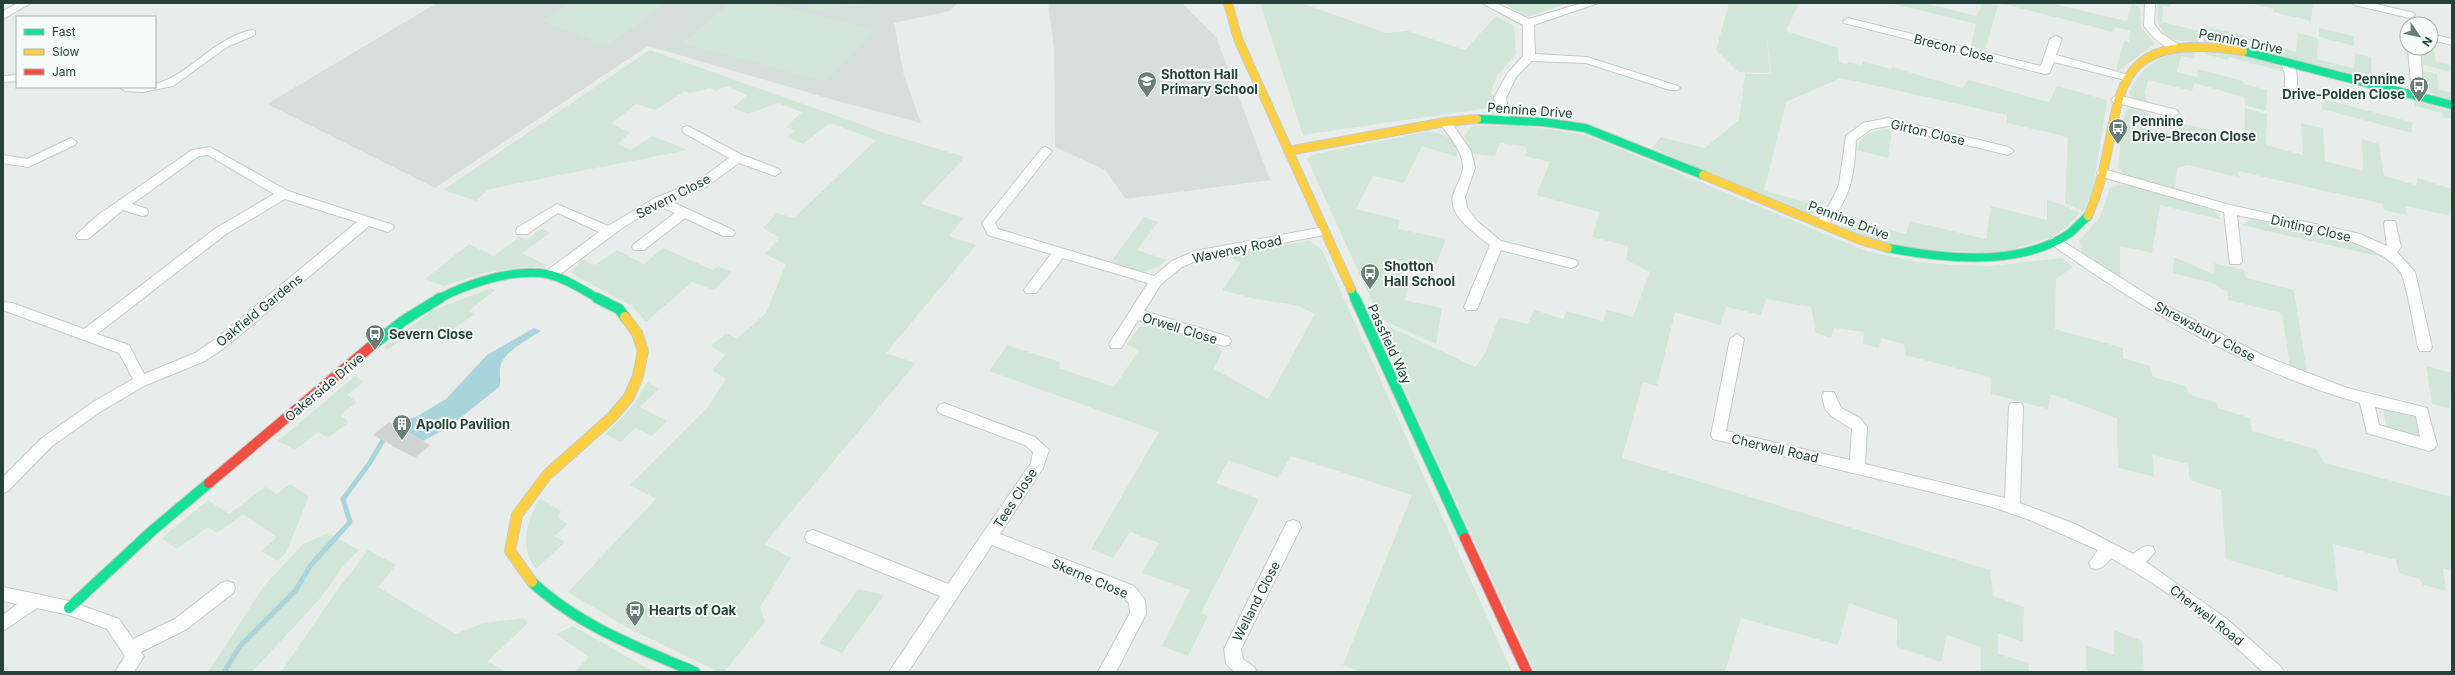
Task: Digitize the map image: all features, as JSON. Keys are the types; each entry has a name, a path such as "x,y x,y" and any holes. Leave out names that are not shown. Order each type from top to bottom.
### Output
{"street":[{"path":"3,16 26,3"},
{"name":"Passfield Way","path":"1228,3 1238,39 1288,151 1527,672"},
{"path":"1487,3 1528,23 1593,3"},
{"path":"2150,3 2148,24 2156,35 2174,46"},
{"path":"2358,3 2410,15"},
{"name":"Brecon Close","path":"1848,21 2045,71 2056,39"},
{"path":"1504,120 1500,98 1511,76 1529,57 1528,23"},
{"path":"130,88 141,90 159,88 185,76 223,45 251,33"},
{"path":"2439,39 2452,42"},
{"name":"Pennine Drive","path":"1288,151 1445,122 1504,120 1544,122 1585,128 1860,240 1898,252 1942,258 1987,259 2056,241 2074,230 2088,215 2098,195 2117,99 2125,77 2134,67 2145,59 2174,46 2192,44 2211,46 2287,63 2452,105"},
{"path":"2415,56 2418,96"},
{"path":"1529,57 1587,60 1674,88"},
{"path":"2050,57 2125,77"},
{"path":"2287,63 2291,74 2291,88"},
{"path":"3,79 16,78"},
{"path":"2117,99 2173,113"},
{"path":"1445,122 1465,151 1470,168 1458,197 1462,209 1473,226 1497,244 1571,263"},
{"name":"Girton Close","path":"1821,224 1837,207 1845,189 1849,163 1850,139 1855,132 1873,123 1888,122 2008,151"},
{"path":"688,130 738,158 775,172"},
{"path":"3,159 28,163 71,142"},
{"path":"83,236 122,205 196,153 210,151 284,194 388,228"},
{"path":"1046,151 988,223 993,232 1156,282"},
{"name":"Severn Close","path":"550,275 608,231 659,201 702,184 738,158"},
{"name":"Dinting Close","path":"2103,173 2230,209 2360,238 2390,253 2408,272 2425,347"},
{"path":"86,335 221,231 284,194"},
{"path":"659,201 728,233"},
{"path":"122,205 142,212"},
{"path":"522,231 557,208 608,231"},
{"path":"2230,209 2235,260"},
{"path":"639,247 684,213"},
{"name":"Oakfield Gardens","path":"3,486 47,442 98,406 141,381 200,357 222,342 367,221"},
{"path":"2390,224 2394,247 2390,253"},
{"name":"Waveney Road","path":"1116,344 1156,282 1177,264 1200,254 1324,231"},
{"name":"Shrewsbury Close","path":"2056,241 2114,282 2216,339 2268,364 2333,389 2422,412 2429,445 2372,429 2366,398"},
{"path":"1471,307 1497,244"},
{"path":"1031,290 1060,252"},
{"name":"Oakerside Drive","path":"69,608 153,530 408,316 436,298 494,278 524,274 550,275 619,309 637,333 642,351 638,376 629,397 612,417 547,475 516,515 510,552 537,587 579,616 615,636 695,672"},
{"path":"7,306 124,349 141,381"},
{"name":"Orwell Close","path":"1136,314 1224,341"},
{"name":"Cherwell Road","path":"1737,339 1718,434 2012,507 2059,524 2109,548 2141,557 2220,621 2275,672"},
{"path":"1829,396 1830,408 1834,412 1854,421 1860,427 1857,468"},
{"path":"2012,507 2016,407"},
{"name":"Tees Close","path":"898,672 1038,464 1041,450 1030,441 944,409"},
{"name":"Welland Close","path":"1248,672 1235,663 1232,649 1293,527"},
{"path":"812,537 952,593"},
{"name":"Skerne Close","path":"990,537 1128,591 1137,600 1138,614 1107,672"},
{"path":"2097,563 2109,548"},
{"path":"130,649 181,624 227,588"},
{"path":"3,594 34,602 69,608 113,624 135,656 124,672"},
{"path":"3,624 34,602"}],"shaded area":[{"path":"437,3 958,3 950,11 894,23 904,75 921,123 834,100 648,46 435,188 267,104"},
{"name":"Shotton Hall Primary School","path":"1048,3 1182,3 1216,37 1270,180 1126,199 1105,170 1055,147 1054,48"}],"green space":[{"path":"568,3 666,3 608,45 541,21"},
{"path":"730,3 769,3 875,30 825,81 683,43"},
{"path":"809,3 901,3 808,10"},
{"path":"1260,3 1301,3 1386,33 1408,31 1465,50 1496,16 1514,26 1516,54 1498,74 1490,93 1508,105 1303,135"},
{"path":"1502,3 1568,3 1527,17"},
{"path":"1729,3 1799,3 1786,31 1838,48 1839,62 1846,64 1849,62 1862,65 1863,61 1891,69 1892,67 1962,88 1968,80 2049,102 2057,86 2107,100 2093,190 2083,212 2065,203 2068,137 2007,123 2007,115 1841,78 1786,102 1764,190 1823,208 1820,212 1807,214 1652,148 1661,137 1705,148 1739,120 1745,74 1771,74 1766,31 1770,73 1738,72 1716,50"},
{"path":"1889,3 1924,3 1977,16 1982,3 1998,5 1985,50 1971,46 1976,24"},
{"path":"2000,3 2049,3 2127,21 2132,3 2140,8 2141,27 2155,44 2119,70 2116,69 2124,41 2129,42 2130,31 2115,27 2114,32"},
{"path":"2158,3 2171,3 2170,7 2163,6 2162,22 2199,31 2198,42 2178,40 2165,34 2161,30 2159,23"},
{"path":"2249,3 2313,3 2311,21 2274,12 2273,9"},
{"path":"2206,26 2279,45 2279,47 2296,52 2298,33 2318,38 2317,59 2354,68 2355,53 2371,57 2372,81 2204,42"},
{"path":"2319,28 2354,36 2354,46 2319,37"},
{"path":"650,50 885,133 965,157 921,204 964,218 949,236 976,245 886,353 916,363 764,544 791,558 760,607 765,622 724,672 719,672 626,627 568,592 656,499 630,485 708,407 726,379 712,370 725,355 711,346 726,333 737,339 766,313 786,264 764,254 780,238 763,228 777,213 794,218 876,140 830,123 803,144 787,137 794,131 786,127 802,112 778,103 748,114 733,108 747,95 726,86 716,91 710,88 690,93 685,91 656,110 636,104 611,124 630,132 618,144 631,150 652,136 688,150 489,189 476,201 443,190"},
{"path":"2190,51 2195,53 2194,59 2181,56 2177,72 2197,77 2198,69 2243,81 2244,84 2267,90 2266,111 2245,105 2244,97 2194,83 2192,91 2148,80 2145,92 2148,105 2137,101 2131,96 2129,93 2139,76 2153,63 2170,55"},
{"path":"2205,51 2224,52 2262,60 2283,68 2288,73 2229,57 2228,60 2205,54"},
{"path":"2421,56 2435,56 2436,61 2452,65 2452,76 2450,72 2421,64"},
{"path":"2423,71 2437,74 2438,89 2452,93 2452,101 2440,98 2425,89"},
{"path":"2323,99 2415,123 2412,124 2412,133 2322,109"},
{"path":"2415,101 2452,111 2452,119 2444,118 2442,113 2415,106"},
{"path":"2134,108 2148,112 2146,128 2175,135 2180,123 2244,137 2245,108 2267,114 2266,145 2303,155 2301,123 2323,128 2325,161 2363,171 2362,139 2379,144 2384,176 2416,185 2418,178 2452,189 2452,216 2405,206 2407,215 2384,210 2383,204 2238,171 2239,177 2187,165 2177,168 2175,189 2125,174 2118,168 2122,127 2126,110"},
{"path":"1510,125 1549,129 1589,136 1866,251 1917,262 1951,265 1990,266 2062,258 2073,267 2056,279 2055,329 2123,348 2123,358 2150,366 2153,377 2186,386 2188,394 2217,403 2218,408 2250,418 2252,431 2316,449 2325,463 2452,497 2452,571 2443,568 2446,591 2423,585 2419,579 2399,573 2396,560 2333,544 2338,592 2226,559 2221,490 2190,480 2188,464 2153,455 2154,477 2118,468 2117,418 2051,394 2048,409 1991,394 1990,377 1905,355 1904,344 1881,338 1879,348 1863,344 1864,332 1834,328 1831,338 1816,333 1811,307 1766,299 1761,315 1726,307 1720,325 1675,312 1657,386 1643,382 1622,458 1990,570 1993,596 2024,607 2023,642 1998,633 1998,654 2029,663 2029,672 1981,672 1981,647 1947,635 1941,662 1897,647 1897,620 1849,603 1838,645 1741,618 1725,672 1535,672 1405,391 1377,321 1475,367 1485,354 1499,317 1527,324 1535,310 1563,319 1567,311 1603,321 1607,310 1633,317 1650,272 1626,260 1628,246 1592,237 1600,212 1536,195 1550,162 1525,156 1527,147 1500,143 1495,156 1472,154 1464,136 1472,126"},
{"path":"1892,129 1888,158 1857,150 1861,139 1870,133"},
{"path":"1429,131 1449,138 1455,145 1457,157 1422,146 1404,183 1373,176 1356,209 1400,220 1398,229 1446,239 1434,269 1407,263 1398,284 1409,287 1404,300 1442,308 1436,344 1380,319 1307,159 1311,155"},
{"path":"2128,184 2213,210 2222,220 2160,205 2152,253 2120,246 2120,277 2082,252 2079,241 2100,217 2110,187"},
{"path":"2047,200 2063,205 2080,213 2066,228 2050,238 2000,253 1898,249 1844,230 1838,218 1906,234 1910,221 1986,239 1991,206 2047,220"},
{"path":"1144,217 1158,222 1137,250 1167,260 1160,266 1146,271 1133,270 1110,263"},
{"path":"2252,219 2365,244 2391,259 2241,225"},
{"path":"541,229 550,233 522,253 548,266 516,268 484,273 444,286 425,279 469,244 494,256 519,237 527,240"},
{"path":"1310,241 1322,250 1512,672 1360,672 1343,665 1412,495 1291,456 1278,478 1229,460 1216,483 1259,499 1201,613 1208,616 1188,656 1162,646 1190,590 1142,573 1159,543 1130,532 1113,558 1091,549 1159,432 989,371 1007,345 1060,362 1059,368 1114,387 1139,350 1127,345 1139,327 1157,326 1217,345 1222,352 1214,369 1268,399 1315,314 1296,305 1255,299 1222,290 1241,263 1226,255"},
{"path":"663,248 713,270 718,266 732,272 714,290 692,282 646,322 632,306 571,273 582,259 595,265 617,250 644,264"},
{"path":"2174,257 2213,274 2214,263 2244,270 2246,278 2294,290 2307,373 2290,368 2282,313 2228,300 2228,292 2212,283 2173,273"},
{"path":"491,288 495,290 469,311 474,314 439,340 417,329 387,350 384,347 433,310"},
{"path":"2426,366 2452,373 2450,408 2432,404"},
{"path":"355,376 364,382 347,395 357,402 340,415 349,422 328,438 318,432 295,450 278,441"},
{"path":"647,382 659,389 640,407 667,421 652,436 635,428 621,442 605,434 633,406"},
{"path":"2383,409 2418,418 2422,437 2387,428"},
{"path":"290,484 309,496 286,553 277,561 261,551 277,537 243,514 217,533 208,527 176,549 162,538 208,500 229,514 265,487 277,494"},
{"path":"540,498 561,511 557,517 568,524 554,536 565,542 536,569 530,560 527,551 526,534 531,516"},
{"path":"328,533 359,550 342,568 318,601 252,672 208,672 264,586 303,544"},
{"path":"368,550 396,565 378,587 456,634 483,623 523,618 528,623 488,661 506,672 281,672 333,596"},
{"path":"858,589 884,595 842,653 819,643"},
{"path":"573,626 654,672 574,672 589,657 556,634"},
{"path":"2114,630 2142,641 2144,672 2086,672 2086,645 2114,655"}],"water":[{"path":"534,328 541,331 517,346 502,362 500,368 499,387 449,427 423,441 391,423 416,417 446,399 487,355"}],"building":[{"name":"Apollo Pavilion","path":"389,422 430,445 415,458 373,435"}],"waterway":[{"path":"224,672 240,646 296,590 310,566 350,522 343,499 369,464 385,437"}],"traffic: fast":[{"path":"2243,51 2452,105"},
{"path":"1477,119 1543,122 1585,128 1703,175"},
{"path":"1888,248 1938,256 1966,257 1994,256 2022,252 2047,244 2070,233 2088,216"},
{"path":"369,348 403,321 437,299 455,290 474,283 517,275 542,274 558,278 619,309 625,317"},
{"path":"1351,289 1465,538"},
{"path":"69,608 153,530 209,483"},
{"path":"532,582 547,596 586,622 631,645 695,672"}],"traffic: slow":[{"path":"1228,3 1238,39 1351,289"},
{"path":"2088,216 2099,191 2117,99 2127,79 2139,64 2153,54 2168,48 2204,46 2243,51"},
{"path":"1288,151 1445,122 1477,119"},
{"path":"1703,175 1860,240 1888,248"},
{"path":"532,582 510,551 517,515 547,475 612,417 629,397 638,376 643,351 637,333 625,317"}],"traffic: jam":[{"path":"209,483 369,348"},
{"path":"1465,538 1527,672"}],"place":[{"name":"Shotton Hall Primary School","path":"1147,98"},
{"name":"Pennine Drive-Polden Close","path":"2419,103"},
{"name":"Pennine Drive-Brecon Close","path":"2118,145"},
{"name":"Shotton Hall School","path":"1370,290"},
{"name":"Severn Close","path":"375,351"},
{"name":"Apollo Pavilion","path":"402,441"},
{"name":"Hearts of Oak","path":"635,627"}]}
